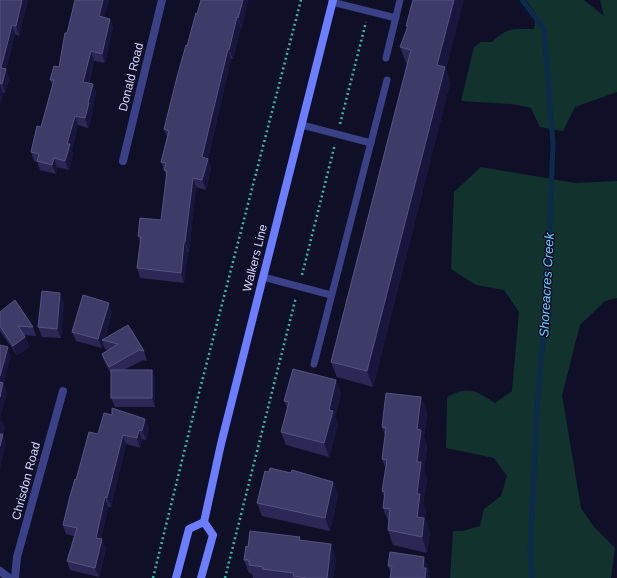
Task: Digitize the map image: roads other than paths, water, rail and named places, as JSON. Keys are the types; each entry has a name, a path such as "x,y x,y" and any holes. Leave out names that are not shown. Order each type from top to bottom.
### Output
{"main road":[{"name":"Walkers Line","path":"204,522 221,444 332,1"},
{"path":"176,578 189,529 204,522 213,535 201,578"}],"street":[{"name":"Donald Road","path":"123,161 162,0"},
{"name":"Chrisdon Road","path":"14,578 17,558 63,391"},
{"path":"0,571 9,578"}],"lane":[{"path":"386,58 400,0"},
{"path":"332,1 396,18"},
{"path":"314,364 387,80"},
{"path":"302,125 371,143"},
{"path":"263,277 332,296"}],"waterway":[{"name":"Shoreacres Creek","path":"522,0 544,29 553,145 547,291 537,410 530,551 532,578"}]}
